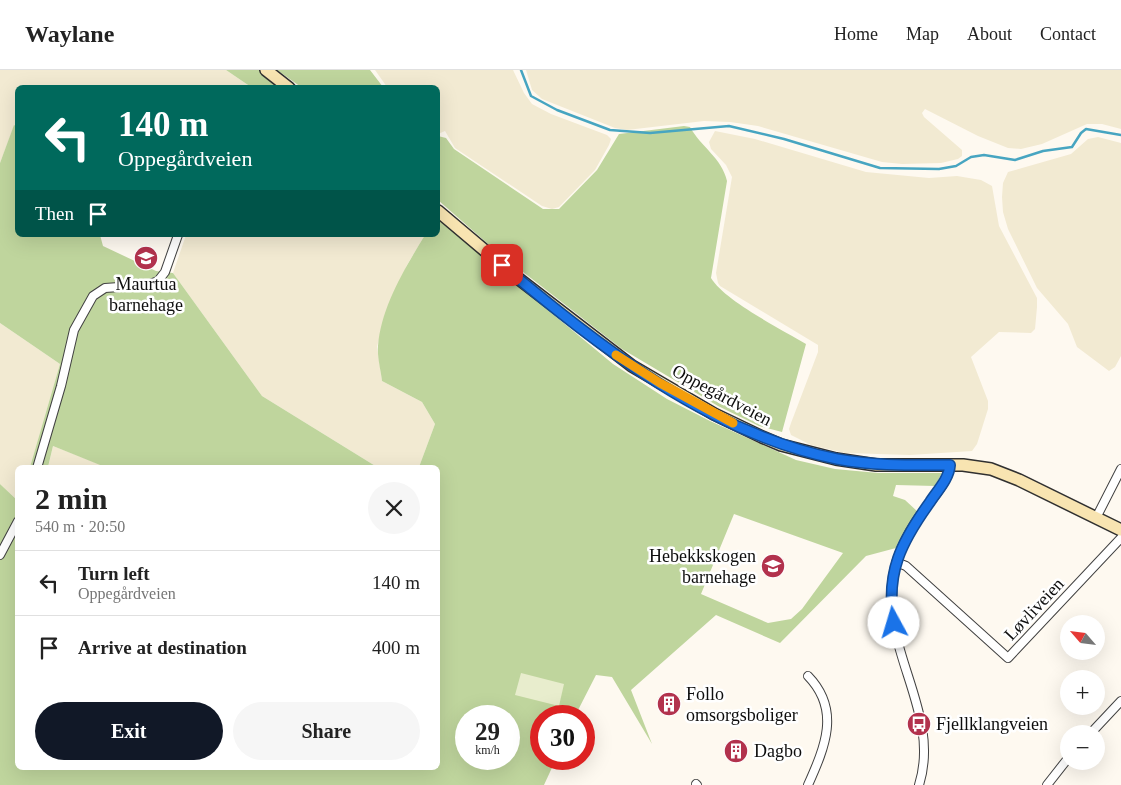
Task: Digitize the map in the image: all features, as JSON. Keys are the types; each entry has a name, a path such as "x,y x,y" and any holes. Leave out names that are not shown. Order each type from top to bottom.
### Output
{"main road":[{"path":"266,70 285,85"},
{"name":"Oppegårdveien","path":"440,213 606,348 632,366 714,414 780,445 836,459 876,465 977,466 1004,474 1121,530"}],"street":[{"path":"38,465 61,386 74,330 93,296 105,288 148,286 158,281 165,272 177,237"},
{"path":"919,785 924,766 925,736 892,614 891,590 896,562 904,542 946,479 950,465"},
{"path":"1096,518 1121,469"},
{"path":"0,555 15,527"},
{"name":"Løvliveien","path":"896,562 906,566 1008,658 1121,538"},
{"path":"808,676 817,685 824,698 827,736 821,756 808,785"},
{"path":"1098,725 1121,701"},
{"path":"1047,785 1060,768"}],"shaded area":[{"path":"0,70 226,70 248,85 15,85 15,126 0,163"},
{"path":"375,70 513,70 524,93 532,104 551,114 607,135 611,139 595,170 559,207 552,209 542,206 455,148 445,131 440,133 440,85 386,85"},
{"path":"526,70 1121,70 1121,129 1102,124 1087,124 1042,144 1021,149 1008,148 978,136 925,109 922,113 924,117 962,150 962,156 958,159 941,163 902,164 882,162 758,126 730,122 704,121 627,130 615,128 542,99 532,90"},
{"path":"715,131 755,139 866,172 929,178 957,176 981,180 992,186 999,226 1037,298 1037,307 1035,329 1031,333 999,332 971,357 988,401 988,409 977,444 972,451 910,455 845,453 811,445 791,435 789,429 818,352 818,345 718,283 716,273 732,177 726,165 711,149 709,142"},
{"path":"1098,137 1121,143 1121,356 1115,367 1109,371 1077,347 1068,324 1037,288 1008,229 1003,212 1002,197 1003,183 1008,172 1071,154 1088,139"},
{"path":"185,237 424,237 407,265 385,315 377,347 382,381 422,402 435,424 420,465 374,465 262,396 173,273"},
{"path":"0,323 60,364 31,465 15,465 15,498 0,484"},
{"path":"53,446 101,465 49,465"}],"green space":[{"path":"226,70 260,70 278,85 248,85"},
{"path":"277,70 370,70 381,85 298,85"},
{"path":"14,125 15,237 101,237 103,246 156,271 173,273 262,396 374,465 100,465 53,446 48,465 31,465 60,364 0,323 0,163"},
{"path":"684,126 690,127 721,166 727,181 711,278 728,296 769,323 806,344 782,432 759,426 718,406 622,349 496,251 440,202 440,136 446,138 454,149 543,209 559,209 597,170 619,134"},
{"path":"440,221 613,364 667,399 710,421 796,460 835,469 878,473 942,473 935,486 896,485 893,496 905,500 918,512 896,548 866,556 780,643 716,615 631,690 652,744 612,677 596,675 581,705 530,705 530,770 551,770 544,785 0,785 0,484 15,498 15,770 440,770 440,465 420,465 435,424 422,402 382,381 378,350 380,331 395,288 424,237 440,237","holes":["734,514 843,553 802,609 791,619 768,623 701,594"]},
{"path":"521,673 564,684 559,705 515,695"}],"waterway":[{"path":"521,70 531,96 557,110 610,130 650,133 729,126 784,139 880,168 939,169 956,166 971,157 984,155 1015,160 1043,151 1072,147 1086,129 1121,135"}],"slow traffic":[{"path":"616,355 660,383 733,423"}],"place":[{"name":"Maurtua barnehage","path":"146,258"},
{"name":"Hebekkskogen barnehage","path":"773,566"},
{"name":"Follo omsorgsboliger","path":"669,704"},
{"name":"Fjellklangveien","path":"919,724"},
{"name":"Dagbo","path":"736,751"}],"route":[{"path":"502,265 606,348 632,366 714,414 762,437 780,445 836,459 876,465 950,465 946,479 916,522 899,552 891,590 894,623"}]}
